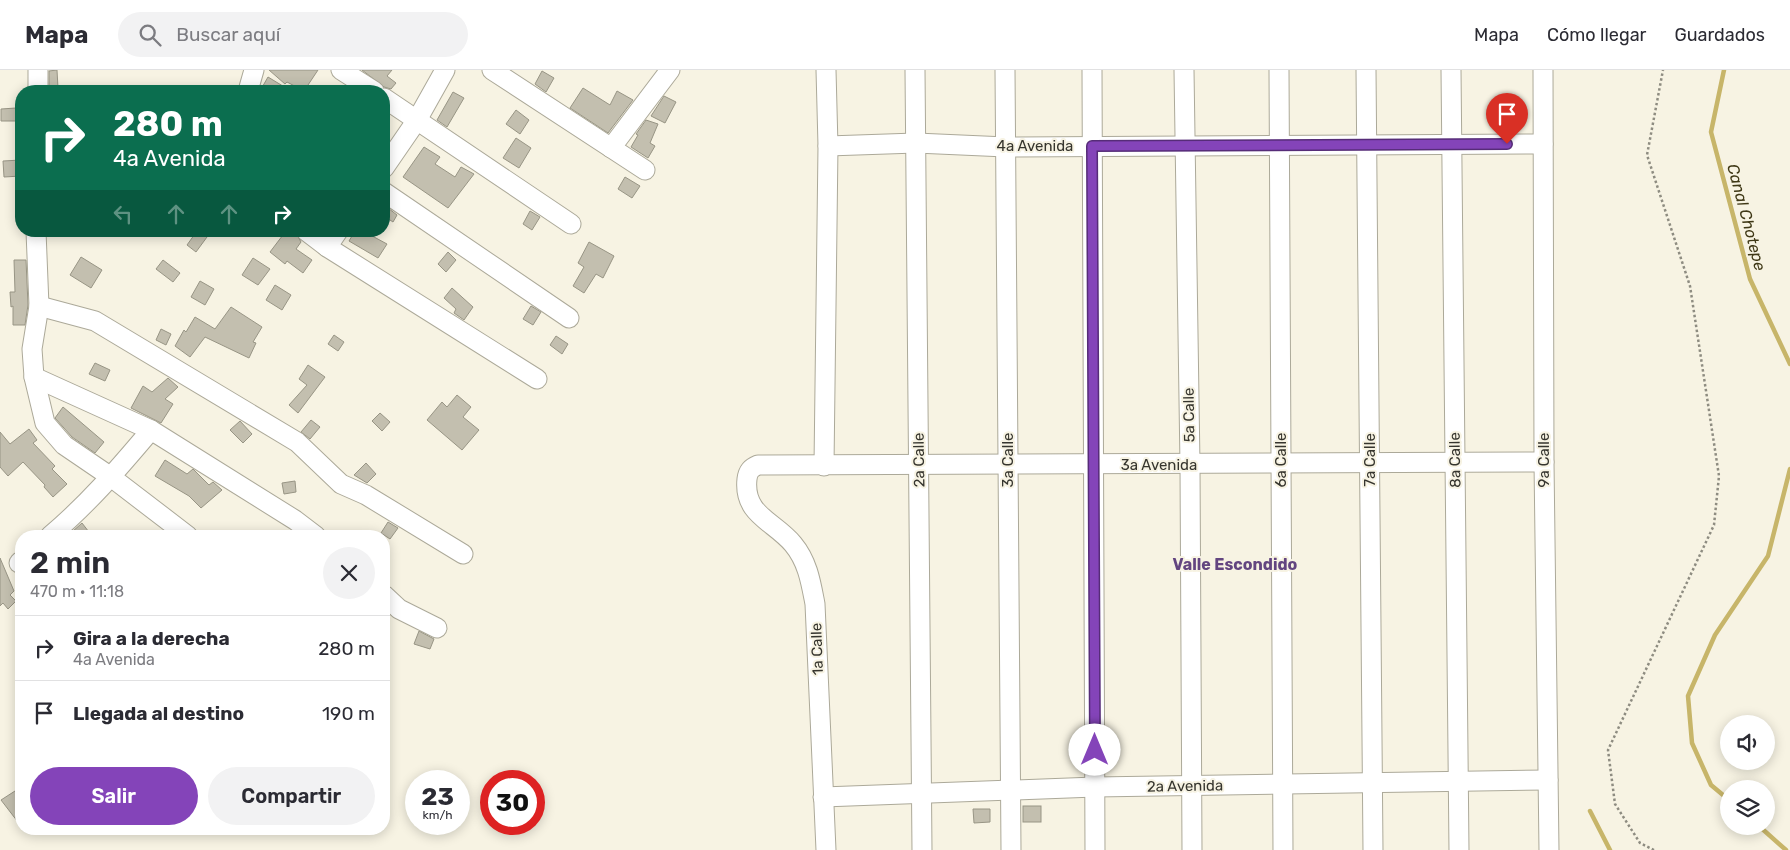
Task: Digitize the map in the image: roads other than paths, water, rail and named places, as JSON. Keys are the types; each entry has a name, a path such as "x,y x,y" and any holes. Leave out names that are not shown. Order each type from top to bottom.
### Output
{"street":[{"path":"38,70 38,85"},
{"path":"250,85 254,70"},
{"path":"341,70 365,85"},
{"path":"390,159 417,120 445,70"},
{"path":"492,70 645,170"},
{"path":"611,148 670,70"},
{"path":"824,466 828,146 826,70"},
{"name":"2a Calle","path":"915,70 922,850"},
{"name":"3a Calle","path":"1005,70 1011,850"},
{"path":"1092,70 1095,850"},
{"name":"5a Calle","path":"1184,70 1190,465 1192,850"},
{"name":"6a Calle","path":"1279,70 1283,850"},
{"name":"7a Calle","path":"1366,70 1373,850"},
{"name":"8a Calle","path":"1451,70 1459,850"},
{"name":"9a Calle","path":"1543,70 1544,462 1549,850"},
{"path":"390,102 571,224"},
{"name":"4a Avenida","path":"828,146 916,143 1006,147 1543,144"},
{"path":"390,196 569,318"},
{"path":"36,237 39,306 32,350 34,377 45,423 64,445 111,477 180,530"},
{"path":"314,237 537,379"},
{"path":"327,247 334,237"},
{"path":"39,306 95,321 296,442 341,484 366,495 463,554"},
{"path":"34,377 151,430 308,530"},
{"path":"57,530 72,518 111,477 151,430"},
{"name":"3a Avenida","path":"748,473 752,468 758,466 1544,462"},
{"name":"1a Calle","path":"748,473 746,494 754,510 793,544 808,568 815,604 826,850"},
{"path":"390,601 399,609 437,628"},
{"name":"2a Avenida","path":"823,796 1095,787 1548,780"}],"waterway":[{"name":"Canal Chotepe","path":"1724,70 1711,132 1750,279 1790,364"},
{"name":"Canal Chotepe","path":"1720,792 1711,785 1692,743 1688,696 1715,635 1768,556 1790,469"},
{"path":"1590,811 1610,850"},
{"name":"Canal Chotepe","path":"1769,835 1786,850"}],"district":[{"name":"Valle Escondido","path":"1235,564"}]}
